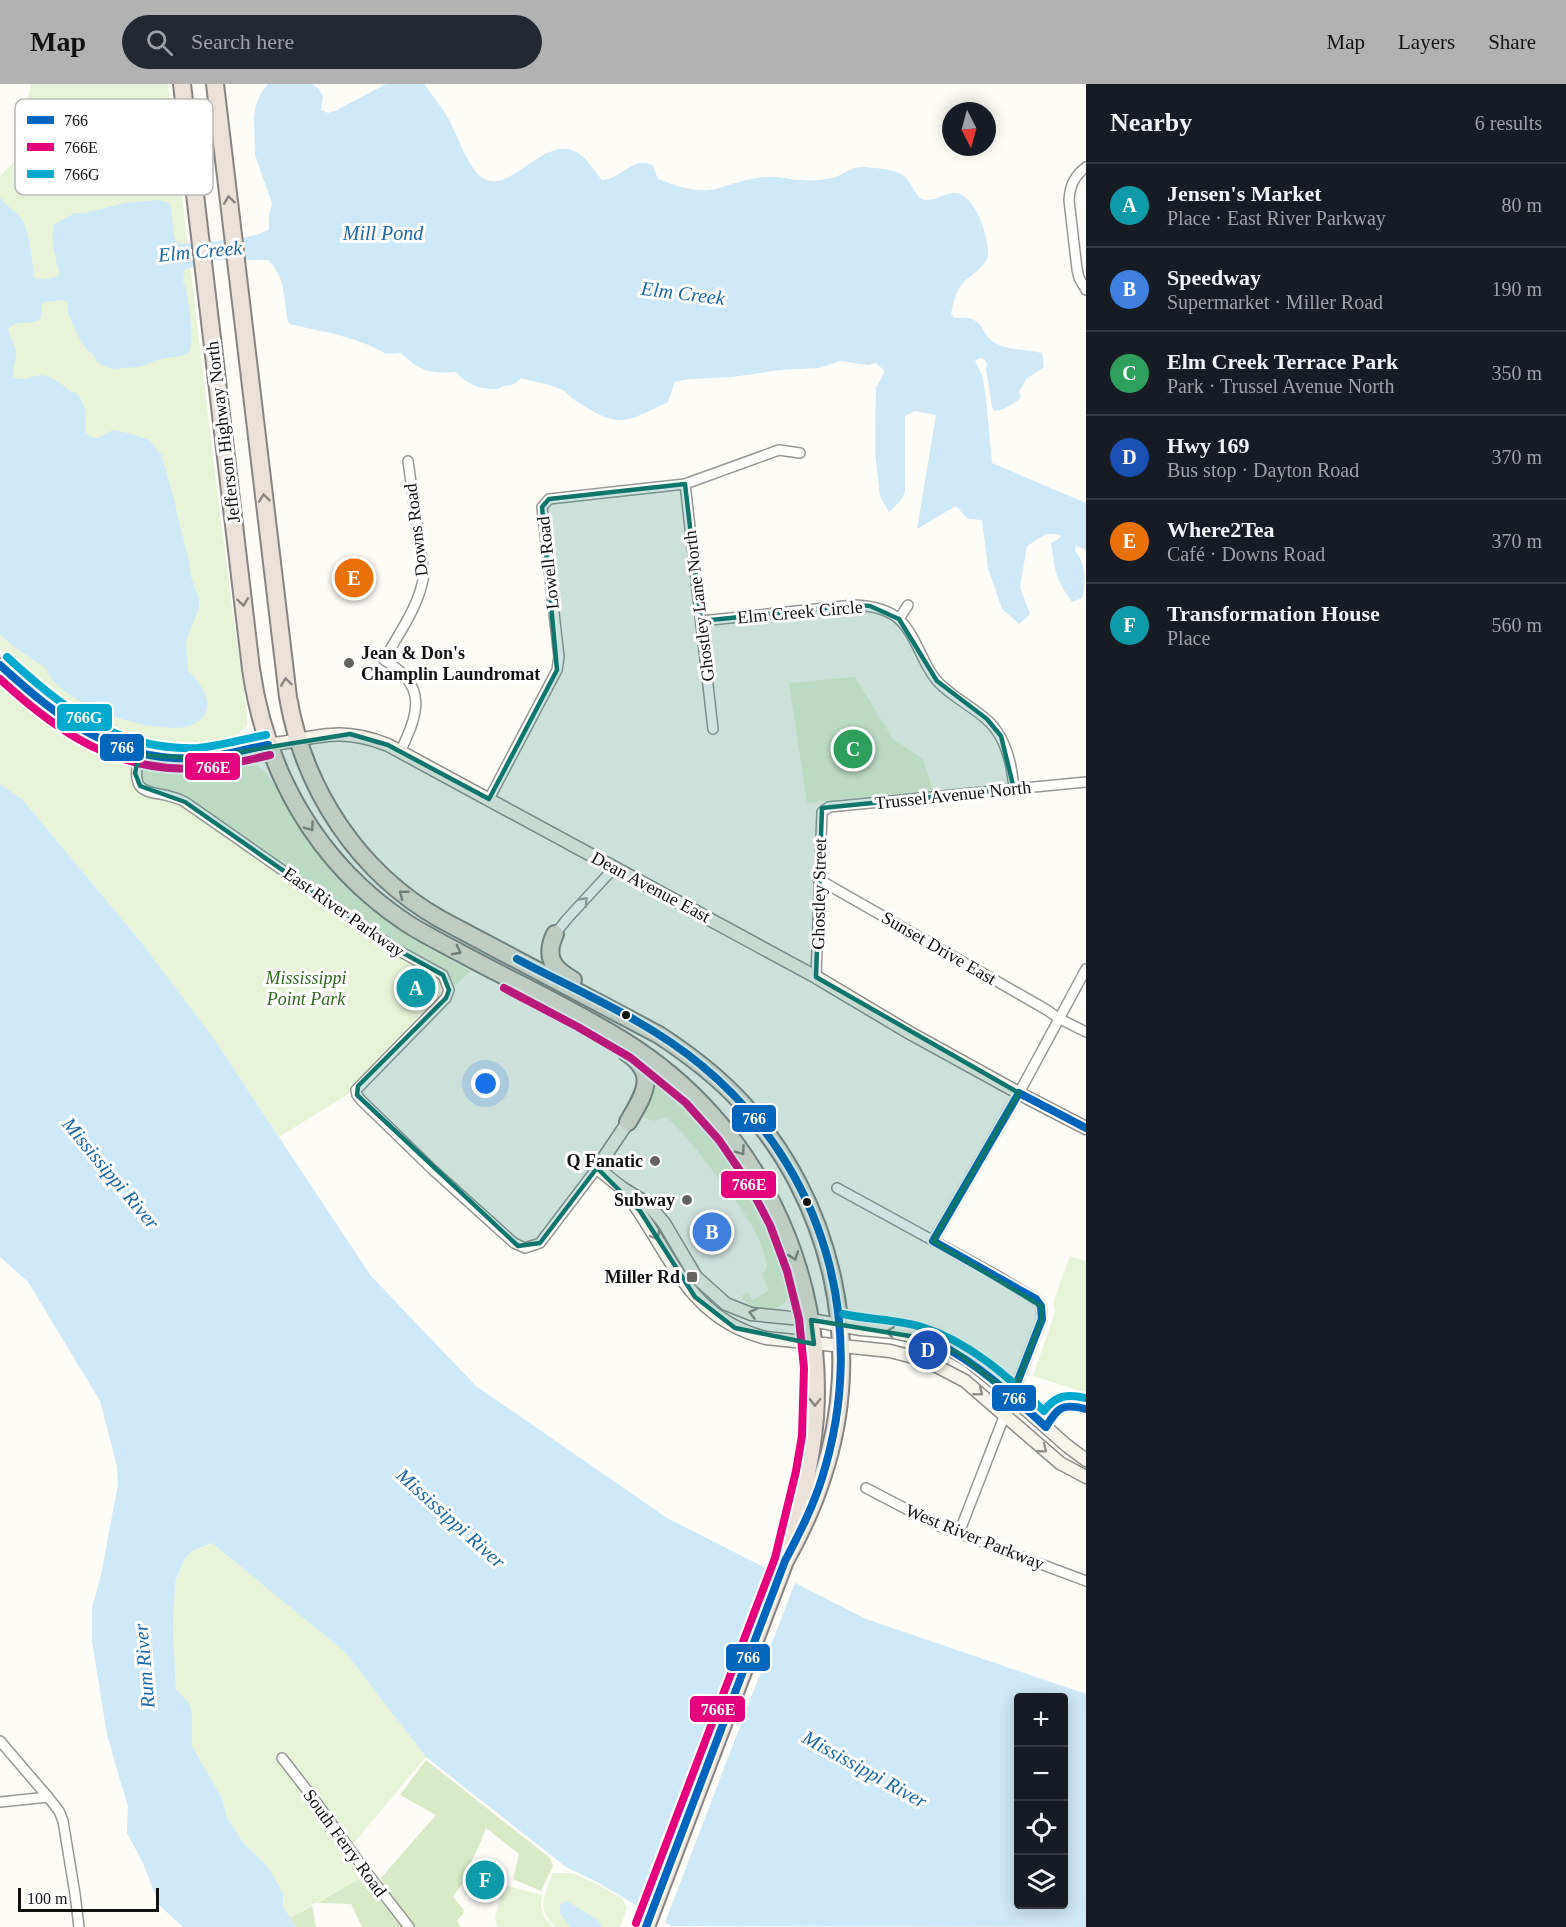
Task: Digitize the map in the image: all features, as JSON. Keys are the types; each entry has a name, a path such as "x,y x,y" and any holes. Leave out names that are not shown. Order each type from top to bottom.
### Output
{"highway":[{"name":"Jefferson Highway North","path":"182,84 184,99"},
{"name":"Jefferson Highway North","path":"215,84 285,676 291,716 314,782 337,823 361,854 395,887 440,919 659,1035"},
{"name":"Jefferson Highway North","path":"195,195 251,669 258,709 268,745 281,776 302,815 323,846 369,895 426,935 545,998"},
{"path":"555,934 550,954 562,974 639,1015 659,1035 687,1054 722,1083 754,1117 780,1153 808,1203 822,1238 833,1278 841,1324 839,1395 828,1458 806,1522 785,1561"},
{"path":"545,998 562,1016 617,1045 640,1062 646,1077 646,1089 628,1122"},
{"path":"545,998 601,1027 647,1057 678,1081 719,1123 756,1174 777,1213 798,1266 811,1320 814,1344 815,1393 811,1454 785,1561 647,1925"}],"street":[{"path":"1086,167 1073,180 1069,190 1078,278 1086,290"},
{"name":"Lowell Road","path":"489,799 557,670 559,657 542,507 549,499 685,484 779,450 800,453"},
{"name":"Downs Road","path":"400,752 414,723 416,702 411,683 406,676 384,660 417,600 424,574 408,461"},
{"name":"Ghostley Lane North","path":"685,484 713,729"},
{"name":"Elm Creek Circle","path":"701,621 854,605 870,606 899,619 913,635 937,681 952,695 987,720 1001,736 1013,772 1014,789"},
{"path":"899,619 908,605"},
{"name":"Dean Avenue East","path":"0,665 33,695 80,729 106,743 139,755 202,758 324,735 350,734 367,737 388,745 816,977 910,1033 1086,1128"},
{"name":"East River Parkway","path":"139,755 135,773 136,780 145,790 176,797 185,802 394,948 442,975 449,990 446,998 356,1090 357,1095 433,1170 514,1243 530,1248 540,1243 546,1236 597,1168"},
{"name":"Trussel Avenue North","path":"822,812 829,807 1086,782"},
{"name":"Ghostley Street","path":"816,977 822,812"},
{"path":"555,934 614,868"},
{"name":"Sunset Drive East","path":"818,879 1086,1032"},
{"path":"933,1241 1019,1093 1086,969"},
{"path":"628,1122 597,1168 655,1211 696,1277 726,1304 751,1314 894,1332 939,1344 958,1353 1012,1395 1066,1445 1086,1460"},
{"path":"622,1188 649,1225 694,1297 727,1324 746,1333 766,1338 890,1351 925,1360 965,1381 1060,1463 1086,1477"},
{"path":"837,1188 1036,1299 1041,1306 1042,1319 959,1533"},
{"name":"West River Parkway","path":"866,1488 917,1516 1086,1581"},
{"path":"0,1741 48,1797 63,1821 79,1927"},
{"name":"South Ferry Road","path":"282,1758 409,1927"},
{"path":"0,1802 48,1797"}],"highlighted area":[{"path":"685,484 701,621 854,605 870,606 899,619 937,681 987,719 1001,736 1014,789 822,808 816,977 1019,1093 933,1241 1041,1306 1042,1319 1012,1396 958,1353 916,1337 811,1320 814,1344 735,1328 695,1297 640,1211 597,1168 540,1243 518,1246 357,1095 358,1086 446,998 449,990 443,975 394,948 185,802 140,786 135,773 139,755 202,758 350,734 388,745 489,799 557,670 542,507 549,499"}],"green space":[{"path":"31,84 168,84 170,99 28,99"},
{"path":"15,161 15,195 181,195 225,555 247,712 247,725 235,738 212,745 169,746 132,739 73,712 12,663 0,650 0,176"},
{"name":"Mississippi Point Park","path":"0,676 76,743 117,762 160,772 200,773 248,765 258,766 265,772 326,863 350,890 398,929 470,971 347,1095 279,1137 214,1039 144,946 23,800 0,784"},
{"path":"855,677 893,739 923,759 933,790 807,803 789,683"},
{"path":"656,1076 714,1134 741,1170 758,1200 789,1280 788,1297 782,1305 766,1309 747,1304 741,1296 748,1293 753,1300 769,1290 762,1274 767,1268 765,1256 750,1222 695,1148 666,1117 655,1121 637,1116 649,1098"},
{"path":"1070,1256 1086,1261 1086,1393 1033,1376 1055,1312 1053,1302"},
{"path":"213,1543 345,1652 426,1757 348,1850 359,1879 289,1918 282,1907 283,1893 268,1867 245,1845 227,1818 222,1798 192,1746 192,1714 188,1703 176,1689 173,1630 175,1582 184,1560 192,1551"},
{"path":"426,1760 550,1858 553,1866 541,1891 513,1879 519,1854 486,1828 465,1880 453,1897 464,1910 457,1920 461,1927 414,1927 388,1893 381,1878 436,1815 400,1795"},
{"path":"553,1873 572,1873 622,1898 627,1908 620,1927 555,1927 545,1914 544,1907 545,1895"},
{"path":"359,1879 406,1927 362,1927 351,1904 317,1903"},
{"path":"504,1885 542,1895 543,1912 553,1927 497,1927 495,1917"},
{"path":"312,1906 316,1927 296,1927 289,1918"}],"water":[{"name":"Mill Pond","path":"268,84 312,84 323,96 321,110 328,113 386,84 424,84 448,118 474,169 486,180 496,181 507,178 554,150 566,149 582,156 602,180 609,179 634,165 646,163 653,166 658,179 686,188 708,190 761,177 796,180 828,179 861,167 886,169 901,174 925,200 952,193 963,195 980,218 988,254 985,263 960,287 951,314 954,318 977,321 989,338 1000,346 1042,353 1044,367 1026,379 1019,392 1021,397 1018,400 994,411 987,364 980,358 975,361 982,375 986,397 992,463 1086,503 1086,550 1076,546 1075,551 1079,556 1084,573 1082,598 1072,602 1057,574 1051,543 1061,536 1047,535 1027,546 1020,587 1030,614 1019,624 1002,609 988,568 982,520 968,519 956,506 917,529 936,415 915,411 905,416 905,492 901,500 889,512 880,496 875,452 876,388 885,371 876,363 868,365 840,361 819,368 675,382 668,402 629,419 610,419 573,399 562,390 548,385 521,378 513,384 498,389 478,387 456,372 426,370 401,353 386,354 352,339 289,324 281,280 268,260 211,260 184,270 183,283 186,287 191,345 189,352 184,355 157,360 140,367 113,369 102,365 81,342 68,314 68,303 64,300 45,302 42,304 41,318 37,321 12,325 8,329 16,353 13,377 20,379 42,375 50,377 73,393 75,392 84,405 85,432 91,437 98,438 113,430 132,434 149,440 161,454 173,495 191,577 199,599 199,608 186,641 188,671 200,685 207,702 207,710 199,721 192,725 173,728 142,724 110,715 66,692 54,682 44,667 0,634 0,197 23,222 30,246 34,277 40,279 60,274 53,243 54,224 75,213 85,213 125,203 157,200 169,203 174,237 176,242 182,244 228,240 262,233 269,229 272,203 255,155 254,118 256,105"},
{"path":"0,784 23,800 144,946 214,1039 371,1276 476,1386 667,1518 866,1619 1086,1694 1086,1927 671,1926 599,1883 566,1867 426,1757 345,1652 212,1543 192,1551 184,1560 175,1582 173,1630 176,1689 189,1703 192,1714 192,1746 222,1798 227,1818 245,1845 268,1867 283,1893 283,1907 296,1927 183,1927 159,1905 143,1863 127,1833 128,1807 107,1735 92,1641 92,1608 101,1575 118,1484 117,1466 100,1401 28,1282 0,1257"},
{"path":"567,1901 598,1920 602,1927 570,1927 560,1913 560,1905"}],"pier":[{"path":"766,1565 796,1580 664,1925 635,1908"}],"transit line":[{"name":"766G","path":"7,657 71,709 117,734 142,742 169,747 198,748 266,735"},
{"name":"766","path":"0,665 67,720 91,734 142,754 170,758 201,758 268,745"},
{"name":"766E","path":"0,679 22,699 68,733 118,757 144,765 203,768 270,755"},
{"name":"766","path":"517,959 658,1034 701,1065 744,1106 779,1151 806,1200 826,1253 838,1307 841,1364 836,1421 822,1478 810,1510 785,1561 646,1927"},
{"name":"766E","path":"504,988 631,1058 686,1103 719,1140 747,1181 770,1225 787,1271 799,1319 804,1368 802,1436 775,1558 636,1923"},
{"name":"766","path":"1012,1396 1042,1319 1041,1306 1036,1299 933,1241 1019,1093 1086,1128"},
{"name":"766G","path":"843,1314 912,1324 940,1334 987,1362 1044,1411 1062,1397 1086,1398"},
{"name":"766","path":"939,1344 982,1371 1046,1427 1062,1408 1071,1406 1086,1409"}],"place":[{"name":"Where2Tea","path":"354,578"},
{"name":"Jean & Don's Champlin Laundromat","path":"349,663"},
{"name":"Elm Creek Terrace Park","path":"853,749"},
{"name":"Jensen's Market","path":"416,988"},
{"name":"Q Fanatic","path":"655,1161"},
{"name":"Subway","path":"687,1200"},
{"name":"Speedway","path":"712,1232"},
{"name":"Miller Rd","path":"692,1277"},
{"name":"Hwy 169","path":"928,1350"},
{"name":"Transformation House","path":"485,1880"}],"water label":[{"name":"Elm Creek","path":"200,251"},
{"name":"Elm Creek","path":"683,293"},
{"name":"Mississippi River","path":"111,1173"},
{"name":"Mississippi River","path":"451,1518"},
{"name":"Rum River","path":"144,1666"},
{"name":"Mississippi River","path":"865,1769"}]}
